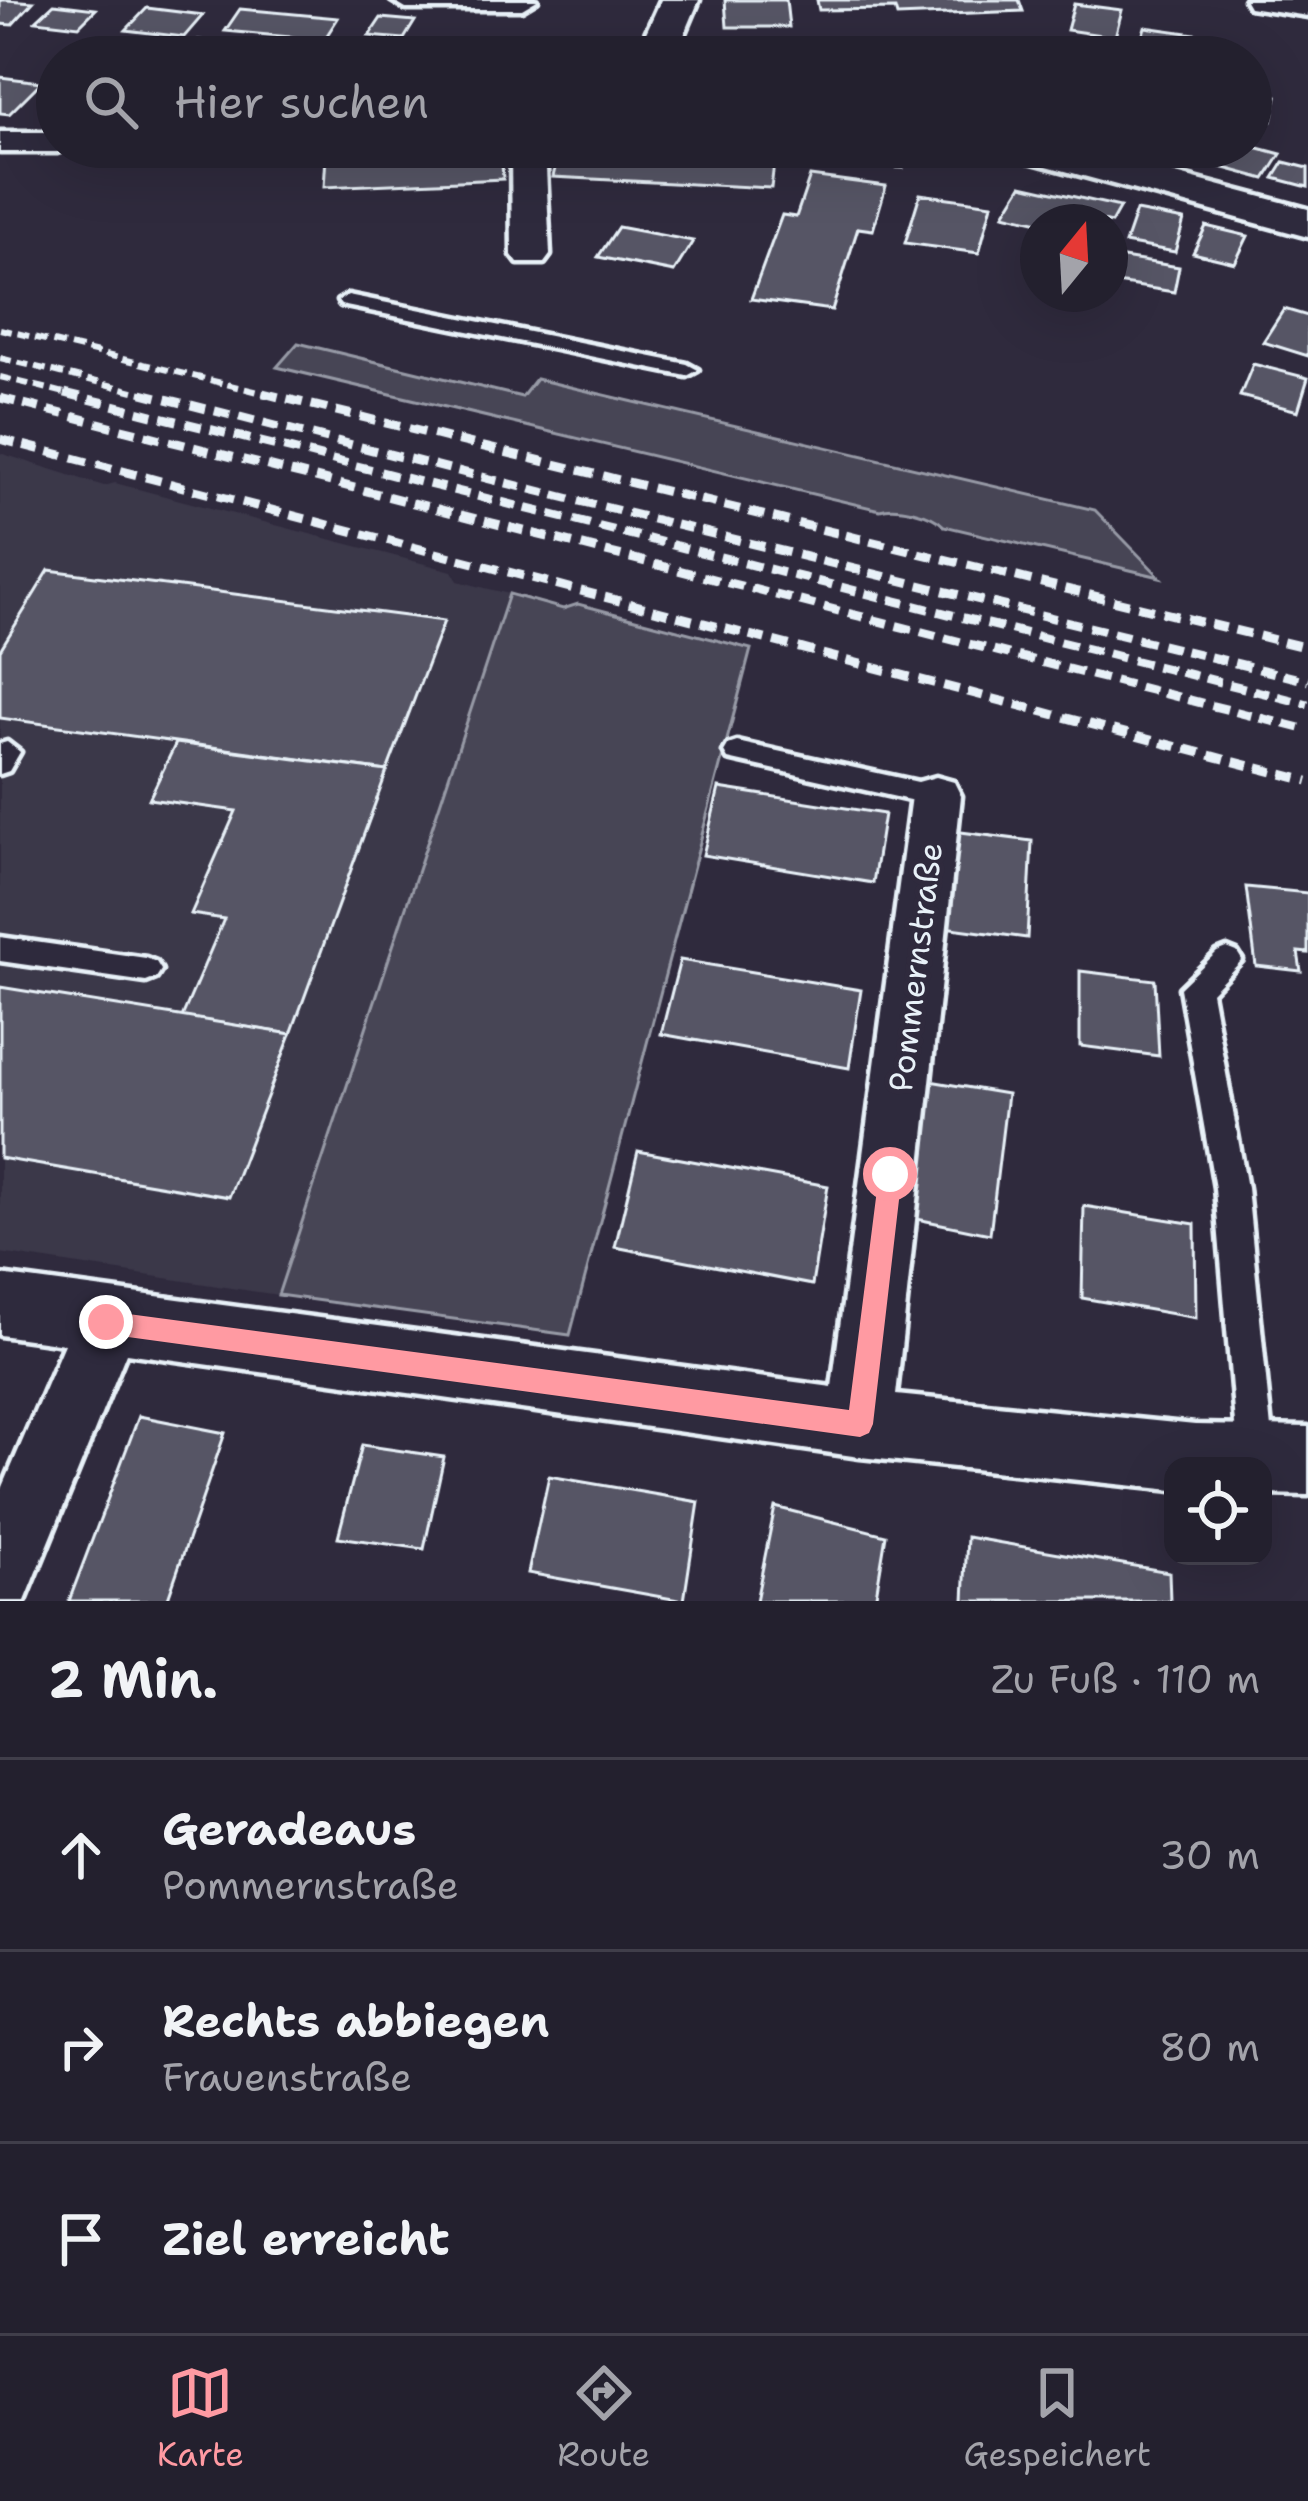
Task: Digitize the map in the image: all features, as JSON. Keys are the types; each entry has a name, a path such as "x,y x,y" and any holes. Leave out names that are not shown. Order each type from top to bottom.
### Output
{"street":[{"path":"406,0 522,0"},
{"path":"664,36 680,0"},
{"path":"1260,0 1308,7"},
{"path":"0,142 36,142"},
{"path":"529,168 531,256"},
{"path":"1103,168 1308,223"},
{"name":"Pommernstraße","path":"860,1424 936,796"},
{"path":"0,1305 860,1424 1282,1462"},
{"path":"0,1577 106,1322"}],"lane":[{"path":"348,301 688,370"},
{"path":"737,752 936,796"},
{"path":"0,949 146,970"},
{"path":"1228,960 1196,988 1282,1462"}],"shaded area":[{"path":"298,343 522,397 536,379 1095,510 1160,577 944,526 914,511 880,510 277,367"},
{"path":"0,453 104,486 115,483 452,571 458,581 509,594 278,1295 0,1253"},
{"path":"509,594 563,609 578,604 751,649 570,1335 278,1295"}],"building":[{"path":"0,0 33,2 12,25 0,24"},
{"path":"725,0 786,0 789,27 727,27"},
{"path":"817,0 1019,0 1023,11 897,16 895,9 819,10"},
{"path":"54,4 96,9 79,26 36,21"},
{"path":"1074,4 1122,10 1115,36 1067,30"},
{"path":"147,8 203,15 185,36 126,30"},
{"path":"240,9 338,18 327,36 225,31"},
{"path":"381,18 415,21 406,36 369,36"},
{"path":"1145,27 1209,36 1142,36"},
{"path":"0,77 36,81 9,114 0,113"},
{"path":"1272,152 1281,154 1265,179 1225,168 1272,168"},
{"path":"1284,162 1308,168 1308,187 1274,178"},
{"path":"325,168 502,168 503,179 324,187"},
{"path":"555,168 774,168 771,188 553,177"},
{"path":"810,176 886,186 873,230 858,228 832,310 751,299 782,215 796,217"},
{"path":"1022,185 1107,204 1020,204 1020,218 1004,214"},
{"path":"920,194 992,204 979,253 905,243"},
{"path":"1136,211 1184,220 1175,252 1128,244"},
{"path":"1206,226 1248,236 1235,263 1193,253"},
{"path":"618,227 693,241 674,272 598,257"},
{"path":"1128,259 1179,267 1174,292 1128,285"},
{"path":"1284,309 1308,316 1308,356 1263,342"},
{"path":"1253,364 1308,378 1298,411 1240,396"},
{"path":"49,570 444,621 387,771 0,718 0,650"},
{"path":"176,743 387,771 291,1034 182,1017 224,919 191,914 236,811 149,799"},
{"path":"719,788 884,814 873,883 703,855"},
{"path":"945,830 1032,841 1027,938 936,926"},
{"path":"1246,887 1308,893 1308,953 1298,952 1301,971 1256,966"},
{"path":"680,960 861,990 849,1068 661,1034"},
{"path":"1080,971 1155,980 1159,1056 1080,1046"},
{"path":"0,987 291,1034 229,1197 0,1158"},
{"path":"930,1081 1007,1094 990,1234 912,1218"},
{"path":"638,1151 828,1186 812,1285 615,1247"},
{"path":"1084,1206 1195,1224 1196,1318 1082,1298"},
{"path":"139,1416 225,1433 167,1601 69,1601"},
{"path":"362,1445 444,1457 424,1549 338,1537"},
{"path":"549,1476 699,1502 684,1601 528,1573"},
{"path":"775,1507 886,1535 875,1601 756,1601"},
{"path":"967,1537 1169,1572 1170,1601 964,1601"}],"railway":[{"path":"0,329 275,396"},
{"path":"0,358 154,396"},
{"path":"0,377 76,396"},
{"path":"65,393 76,396"},
{"path":"142,393 1308,681"},
{"path":"263,393 1308,648"},
{"path":"76,396 1308,704"},
{"path":"0,398 1308,730"},
{"path":"0,439 1308,781"}],"route":[{"path":"106,1322 860,1424 890,1174"}]}
